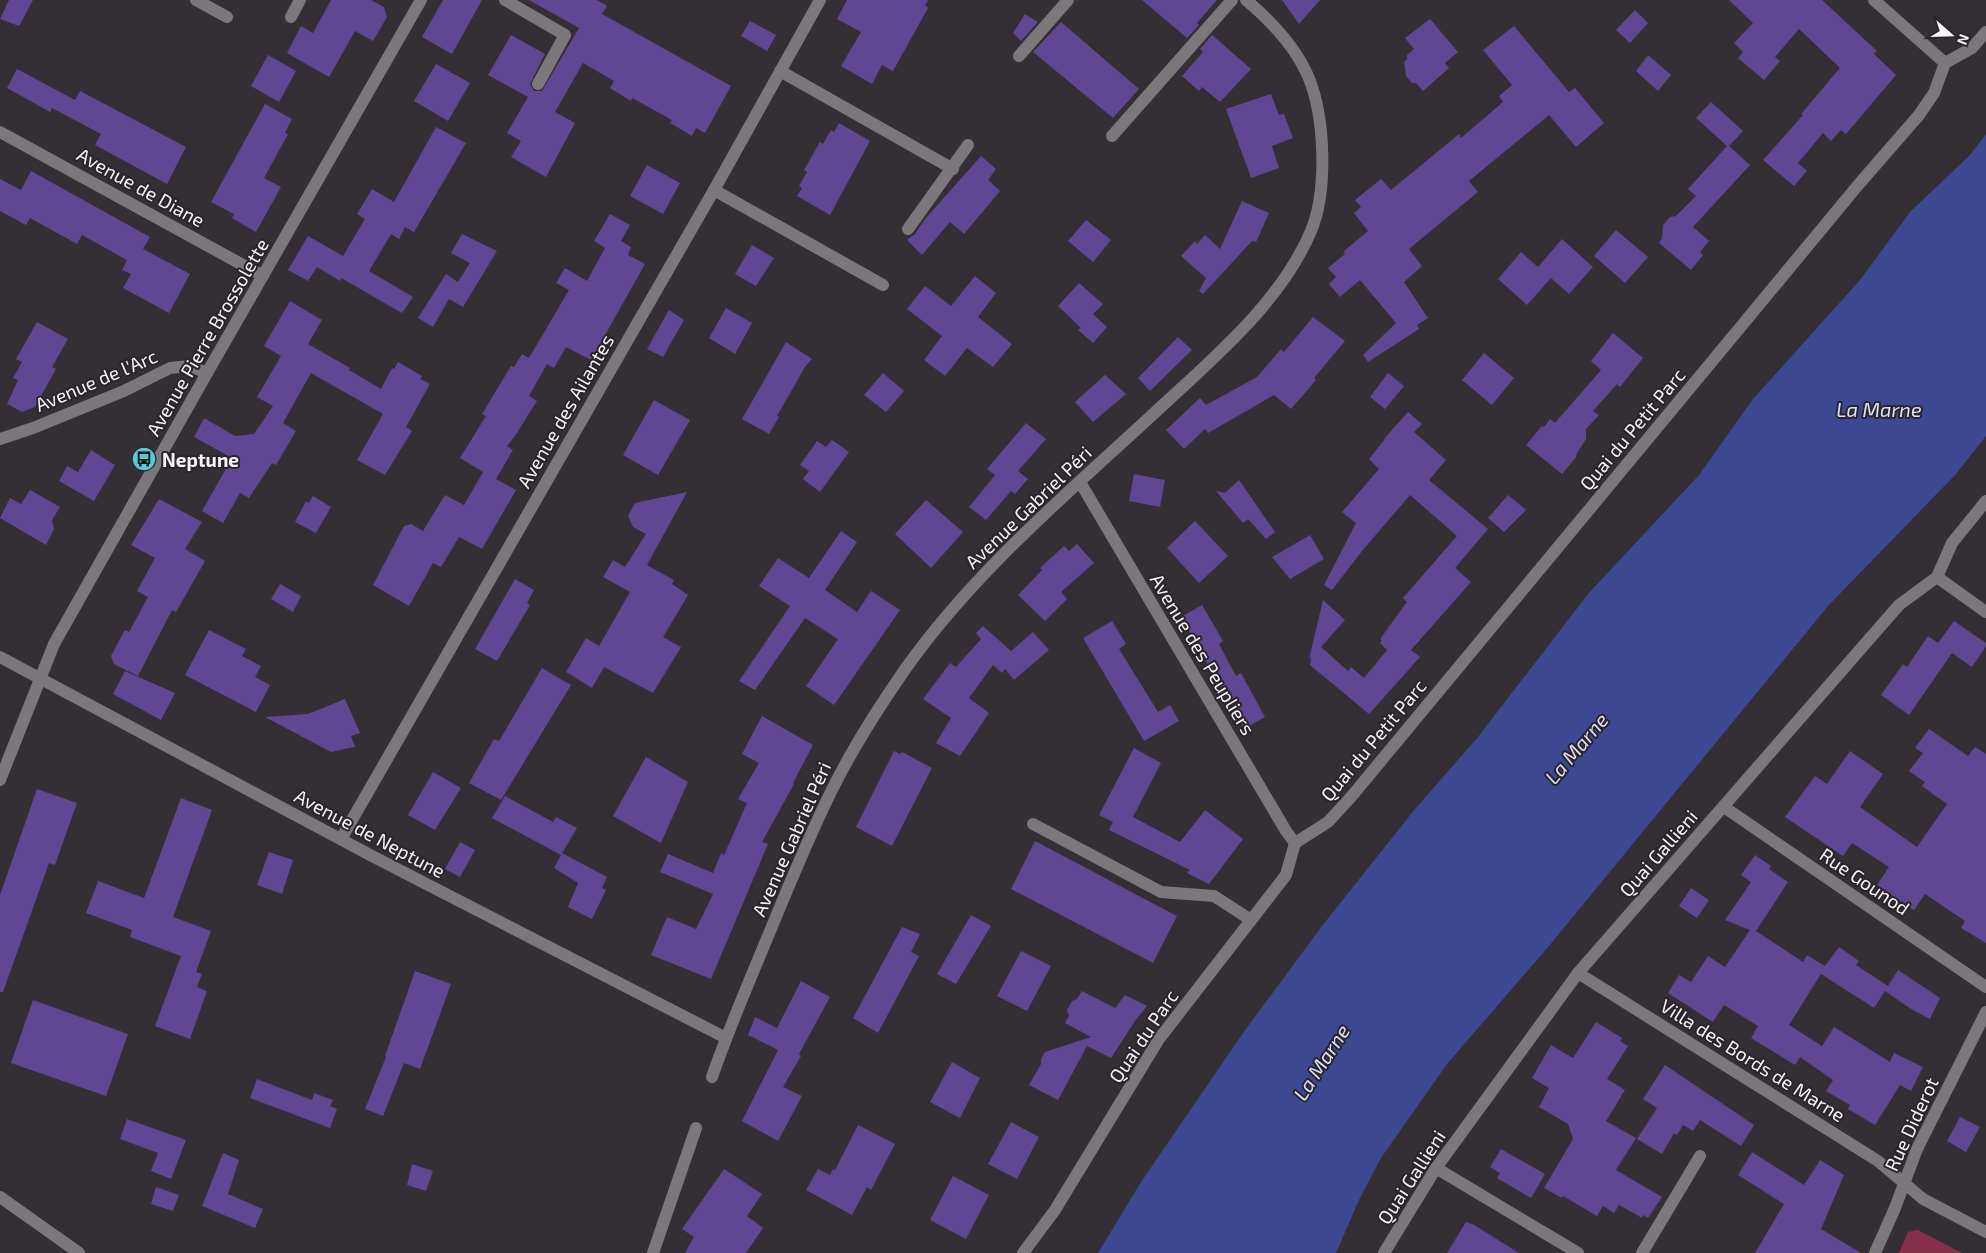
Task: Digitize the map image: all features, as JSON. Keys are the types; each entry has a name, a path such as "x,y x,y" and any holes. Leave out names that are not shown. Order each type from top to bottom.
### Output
{"street":[{"path":"196,0 228,17"},
{"path":"291,17 300,0"},
{"name":"Avenue Pierre Brossolette","path":"0,780 54,644 419,0"},
{"path":"504,0 565,35 538,84"},
{"name":"Avenue des Ailantes","path":"341,840 714,190 820,0"},
{"path":"1019,56 1068,0"},
{"path":"1112,136 1232,0"},
{"name":"Avenue Gabriel Péri","path":"712,1077 726,1038 808,841 836,781 860,738 907,667 953,608 993,565 1221,352 1275,290 1296,261 1312,228 1321,186 1323,146 1317,109 1308,76 1289,44 1271,22 1246,0"},
{"path":"1874,0 1945,63 1972,48 1986,32"},
{"name":"Quai du Petit Parc","path":"1295,843 1328,822 1357,790 1852,192 1919,115 1934,93 1945,63"},
{"path":"780,71 953,169"},
{"name":"Avenue de Diane","path":"0,132 263,276"},
{"path":"908,229 953,169 968,145"},
{"path":"714,190 883,286"},
{"name":"Avenue de l'Arc","path":"0,439 33,428 124,391 170,368 190,366 207,373"},
{"name":"Avenue des Peupliers","path":"1080,482 1295,843"},
{"name":"Quai Gallieni","path":"1384,1253 1436,1168 1578,973 1899,605 1937,577 1952,543 1986,501"},
{"path":"1937,577 1986,612"},
{"name":"Avenue de Neptune","path":"0,657 341,840 726,1038"},
{"name":"Rue Gounod","path":"1724,807 1986,987"},
{"path":"1033,824 1161,892 1214,896 1251,920"},
{"name":"Quai du Parc","path":"1024,1253 1056,1210 1159,1038 1286,875 1295,843"},
{"name":"Villa des Bords de Marne","path":"1578,973 1878,1161 1923,1199 1986,1232"},
{"name":"Rue Diderot","path":"1875,1253 1917,1149 1986,1012"},
{"path":"653,1253 696,1128"},
{"path":"1642,1253 1700,1156"},
{"path":"1436,1168 1578,1253"},
{"path":"0,1196 79,1253"}],"shaded area":[{"path":"1918,1230 1962,1253 1899,1253 1908,1232"}],"water":[{"name":"La Marne","path":"1986,134 1986,436 1956,474 1828,606 1549,946 1447,1064 1381,1158 1359,1200 1336,1253 1098,1253 1141,1182 1243,1033 1322,926 1415,809 1478,737 1588,594 1699,475 1753,399 1860,280 1910,212 1970,155"}],"building":[{"path":"9,0 33,0 19,26 0,19"},
{"path":"331,0 371,0 384,7 387,17 373,41 355,31 329,77 287,53 301,26 313,33"},
{"path":"443,0 482,0 452,54 422,37"},
{"path":"529,0 597,0 607,6 602,14 731,86 705,133 696,128 692,136 670,123 672,120 632,98 631,101 610,88 614,81 583,63 555,112 575,123 546,177 511,157 521,141 507,133 528,97 488,75 511,35 545,54 530,84 534,91 542,91 579,28"},
{"path":"847,0 928,0 925,5 928,8 893,71 882,65 872,84 841,66 861,32 837,19"},
{"path":"1142,0 1217,0 1187,38"},
{"path":"1282,0 1320,0 1299,24"},
{"path":"1729,0 1822,0 1877,51 1874,54 1896,75 1846,134 1841,130 1831,141 1823,133 1798,163 1807,171 1794,186 1763,160 1803,115 1801,114 1840,68 1799,29 1775,57 1780,61 1764,80 1738,58 1743,52 1734,43 1753,23"},
{"path":"1635,10 1648,23 1630,43 1616,30"},
{"path":"1025,14 1038,22 1021,41 1013,33"},
{"path":"1430,19 1458,52 1445,63 1449,68 1423,91 1406,76 1404,62 1407,59 1407,55 1414,49 1405,38"},
{"path":"750,21 776,35 767,51 741,36"},
{"path":"1061,22 1139,89 1113,118 1033,52"},
{"path":"1514,26 1569,92 1575,88 1604,123 1576,147 1549,115 1469,181 1478,192 1409,249 1422,266 1404,282 1428,318 1417,325 1419,329 1368,362 1363,355 1396,323 1360,280 1340,297 1329,284 1336,277 1328,268 1345,254 1344,251 1368,231 1354,213 1361,207 1355,200 1381,179 1391,190 1459,134 1461,138 1503,102 1499,96 1512,85 1483,50"},
{"path":"1212,35 1251,69 1220,102 1202,87 1199,91 1182,76 1203,52 1200,49"},
{"path":"268,55 296,71 279,102 251,86"},
{"path":"1648,55 1671,75 1658,91 1636,71"},
{"path":"436,64 470,83 448,121 414,101"},
{"path":"17,69 75,100 80,91 186,147 167,184 95,145 101,134 52,108 50,112 7,88"},
{"path":"1271,94 1279,115 1284,114 1293,138 1272,146 1279,168 1251,178 1226,109"},
{"path":"1711,102 1743,131 1729,146 1750,165 1693,227 1709,241 1700,252 1703,255 1691,270 1659,243 1662,238 1663,225 1670,217 1676,216 1696,196 1688,189 1727,146 1696,118"},
{"path":"265,104 292,119 285,133 288,134 264,178 281,187 256,232 232,218 234,214 211,202"},
{"path":"839,123 870,141 830,215 797,196 802,188 799,186 807,172 804,170 820,142 823,144 831,130 834,132"},
{"path":"436,127 466,143 414,232 405,227 399,239 391,234 369,271 413,297 402,313 341,278 340,281 317,267 308,281 288,270 308,236 343,256 365,219 357,214 372,189 394,202"},
{"path":"981,156 996,169 988,180 1000,191 964,234 950,222 922,255 907,240 915,234 925,219"},
{"path":"647,165 680,183 663,214 630,196"},
{"path":"31,171 150,237 143,249 190,274 169,313 123,288 131,274 122,270 127,260 82,235 77,244 30,218 26,225 0,211 0,179 21,190"},
{"path":"1242,201 1269,213 1256,242 1252,241 1203,294 1199,291 1206,278 1181,256 1195,241 1197,244 1205,235 1220,249"},
{"path":"610,214 630,225 621,241 631,247 628,255 645,264 591,360 566,347 554,368 547,364 529,396 537,401 507,446 513,450 496,479 516,490 482,549 459,537 441,567 433,563 409,606 373,585 404,526 411,524 423,531 445,495 464,505 483,472 460,458 486,416 482,414 511,366 514,367 522,354 529,358 569,290 556,283 565,268 587,281 605,248 594,241"},
{"path":"1086,220 1111,240 1093,262 1068,241"},
{"path":"1616,230 1648,257 1625,283 1594,256"},
{"path":"462,234 497,251 463,307 449,299 433,327 418,318 446,274 458,282 470,263 451,253"},
{"path":"1562,239 1593,267 1569,294 1551,278 1527,305 1498,279 1521,252 1538,267"},
{"path":"752,245 774,258 756,286 735,274"},
{"path":"975,276 996,293 978,317 1012,344 993,367 967,348 945,376 924,360 942,336 907,309 925,286 951,306"},
{"path":"1079,283 1103,304 1093,314 1107,327 1093,343 1078,330 1081,328 1058,306"},
{"path":"290,301 322,320 308,344 350,368 349,370 381,389 392,368 394,369 398,362 422,376 420,379 430,384 406,427 412,431 385,475 357,460 383,414 311,373 283,423 296,431 276,465 272,463 249,498 240,493 223,523 202,511 232,458 194,437 204,418 235,436 254,434 273,406 257,397 281,356 264,346"},
{"path":"726,308 752,323 735,354 709,338"},
{"path":"669,310 684,320 663,357 647,349"},
{"path":"1313,317 1345,341 1314,378 1316,380 1291,409 1274,395 1208,433 1205,429 1184,449 1166,430 1200,398 1206,405 1257,377 1281,349 1284,352"},
{"path":"37,322 68,339 52,367 56,369 35,407 22,412 7,404 18,380 13,378 22,362 16,359"},
{"path":"1613,333 1643,358 1620,387 1617,384 1593,411 1599,415 1586,429 1586,439 1577,456 1562,474 1526,445 1550,419 1555,423 1601,370 1591,361"},
{"path":"1178,337 1192,350 1150,391 1138,378"},
{"path":"786,342 812,359 805,367 769,434 742,419"},
{"path":"1484,353 1514,378 1492,405 1462,380"},
{"path":"883,373 904,391 886,412 864,395"},
{"path":"1388,373 1404,386 1385,409 1370,397"},
{"path":"1105,375 1126,394 1093,422 1075,402"},
{"path":"654,400 690,420 658,475 623,455"},
{"path":"1408,412 1422,424 1414,432 1446,460 1429,480 1488,529 1455,568 1471,582 1411,650 1420,657 1369,714 1310,665 1311,657 1309,659 1323,600 1345,620 1321,647 1348,671 1351,667 1364,678 1387,650 1380,643 1382,640 1380,639 1407,602 1403,598 1457,536 1410,495 1362,551 1332,590 1324,585 1356,523 1342,512 1379,469 1369,459"},
{"path":"1026,423 1046,439 1018,471 1028,479 1015,494 1011,491 986,520 969,507 995,475 987,469"},
{"path":"832,440 849,452 820,492 803,479 809,471 800,465 817,441 826,447"},
{"path":"91,450 115,465 94,501 59,481 67,466 78,472"},
{"path":"1134,474 1165,480 1160,507 1129,501"},
{"path":"1239,480 1275,532 1266,539 1248,519 1243,523 1216,491 1225,493"},
{"path":"30,490 60,507 52,520 54,529 46,545 0,518 10,498 21,504"},
{"path":"687,492 647,565 674,580 672,584 688,595 663,637 681,647 653,693 604,667 592,688 566,672 586,638 599,646 630,592 603,577 613,560 625,567 646,534 633,527 628,516 635,503"},
{"path":"1508,495 1526,510 1504,532 1488,518"},
{"path":"313,496 331,507 316,533 295,522 306,501 309,503"},
{"path":"159,499 202,522 185,549 205,561 176,612 172,610 138,676 114,664 111,656 125,630 129,632 148,597 137,591 155,558 131,545"},
{"path":"926,500 963,532 931,568 895,534"},
{"path":"1195,521 1228,556 1199,583 1167,548"},
{"path":"841,531 857,542 825,590 857,612 871,591 900,610 834,705 806,686 838,639 805,618 755,690 739,681 790,606 759,586 778,558 809,578"},
{"path":"1310,535 1324,559 1290,579 1272,557"},
{"path":"1077,544 1094,563 1061,592 1067,599 1045,621 1018,595 1042,570 1040,568 1064,546 1069,551"},
{"path":"515,579 534,590 527,603 530,605 497,661 475,649"},
{"path":"280,584 301,596 293,612 271,599"},
{"path":"1202,605 1223,641 1219,644 1236,676 1241,673 1265,717 1244,729 1181,617"},
{"path":"1112,621 1126,644 1119,649 1158,712 1170,705 1179,721 1144,741 1083,638"},
{"path":"1954,621 1986,643 1986,646 1972,667 1952,653 1909,715 1881,695 1903,664 1907,667 1928,636 1938,643"},
{"path":"983,626 1011,651 1033,632 1049,650 1014,680 1005,669 1002,673 993,665 969,698 989,713 960,756 936,743 951,718 923,699 950,663 956,667 981,639 976,633"},
{"path":"209,630 246,649 242,656 261,666 255,677 270,685 256,712 185,675"},
{"path":"542,668 571,685 501,800 469,783 494,739 499,741"},
{"path":"125,671 175,693 161,720 113,694"},
{"path":"345,699 360,733 351,736 355,747 331,752 265,717 308,714"},
{"path":"762,716 813,745 762,842 768,844 711,979 651,955 667,917 696,929 713,894 660,872 668,854 713,873 721,853 724,855 747,803 738,799 759,763 742,754"},
{"path":"1929,729 1968,756 1975,747 1986,754 1986,943 1961,928 1965,921 1925,894 1914,910 1877,885 1889,867 1852,843 1843,856 1785,817 1815,776 1827,784 1850,751 1883,774 1860,807 1917,847 1947,804 1922,786 1925,782 1909,771 1923,753 1915,748"},
{"path":"1134,748 1161,763 1133,817 1180,842 1205,810 1243,839 1209,884 1187,873 1190,870 1109,830 1113,822 1099,815"},
{"path":"894,751 900,754 902,752 932,768 892,846 856,827"},
{"path":"646,757 688,782 661,843 613,816"},
{"path":"433,772 461,788 435,830 408,815"},
{"path":"37,789 77,803 55,865 49,863 3,992 0,992 0,895"},
{"path":"505,796 553,822 556,817 577,828 561,855 492,818"},
{"path":"181,798 212,810 173,917 211,931 196,972 202,974 197,987 207,991 190,1039 155,1026 181,956 130,937 132,930 86,913 98,881 144,898"},
{"path":"1035,841 1177,916 1153,963 1011,889"},
{"path":"460,842 475,850 460,877 445,869"},
{"path":"269,852 293,860 282,894 257,885"},
{"path":"562,853 607,877 602,888 606,890 592,919 568,907 578,883 554,868"},
{"path":"1755,855 1771,866 1769,869 1788,882 1756,931 1803,962 1807,955 1825,966 1839,947 1859,961 1856,965 1888,986 1898,970 1940,998 1930,1019 1911,1009 1885,991 1874,1008 1821,974 1789,1025 1822,1046 1834,1027 1890,1062 1894,1053 1923,1067 1911,1091 1900,1085 1875,1125 1848,1109 1850,1105 1826,1091 1833,1080 1800,1057 1795,1065 1751,1038 1758,1026 1724,1005 1713,1022 1668,993 1679,975 1691,982 1708,956 1725,967 1750,930 1725,920 1751,882 1741,875"},
{"path":"1691,888 1709,900 1697,918 1679,906"},
{"path":"971,915 991,926 956,984 937,974"},
{"path":"902,927 920,934 911,952 919,956 878,1033 853,1018"},
{"path":"1021,951 1051,966 1027,1011 997,996"},
{"path":"415,971 451,984 420,1069 404,1063 383,1116 365,1109 386,1057"},
{"path":"801,981 830,997 799,1054 801,1056 783,1087 802,1096 778,1141 742,1121 778,1050 748,1035 755,1017 777,1028"},
{"path":"1082,991 1115,1008 1125,995 1147,1006 1111,1058 1087,1046 1058,1100 1029,1085 1041,1064 1041,1059 1045,1052 1091,1037 1065,1023 1069,1016 1067,1010 1072,1001 1077,999"},
{"path":"33,1000 128,1034 106,1096 11,1063"},
{"path":"1596,1022 1622,1038 1620,1041 1628,1046 1607,1079 1625,1090 1606,1121 1636,1138 1616,1170 1662,1197 1648,1218 1643,1215 1642,1218 1619,1205 1614,1213 1603,1206 1597,1216 1563,1196 1562,1198 1544,1188 1573,1139 1568,1124 1539,1107 1549,1088 1532,1078 1551,1045 1573,1058"},
{"path":"952,1062 980,1078 960,1118 930,1102"},
{"path":"1665,1065 1754,1125 1741,1146 1700,1120 1693,1131 1683,1125 1677,1135 1674,1133 1662,1154 1637,1139 1657,1108 1643,1099"},
{"path":"257,1079 312,1100 314,1093 333,1100 330,1106 337,1109 330,1128 250,1098"},
{"path":"1960,1117 1980,1127 1966,1152 1947,1141"},
{"path":"127,1119 186,1140 171,1179 151,1171 158,1153 120,1139"},
{"path":"1011,1122 1039,1137 1017,1179 988,1164"},
{"path":"858,1125 895,1144 871,1190 867,1187 852,1215 806,1190 818,1169 830,1175 833,1169 835,1170"},
{"path":"1501,1149 1545,1174 1531,1198 1497,1178 1500,1173 1490,1167"},
{"path":"1752,1152 1804,1185 1820,1160 1844,1175 1821,1229 1861,1253 1755,1253 1784,1204 1738,1175"},
{"path":"223,1153 239,1160 228,1194 263,1209 255,1228 202,1206"},
{"path":"412,1164 433,1171 426,1191 407,1185"},
{"path":"724,1169 762,1194 747,1216 763,1228 746,1253 685,1253 694,1237 682,1229"},
{"path":"953,1176 989,1195 966,1239 930,1220"},
{"path":"156,1187 179,1195 173,1211 151,1204"},
{"path":"1466,1222 1474,1225 1519,1253 1447,1253"}],"place":[{"name":"Neptune","path":"144,459"}]}
